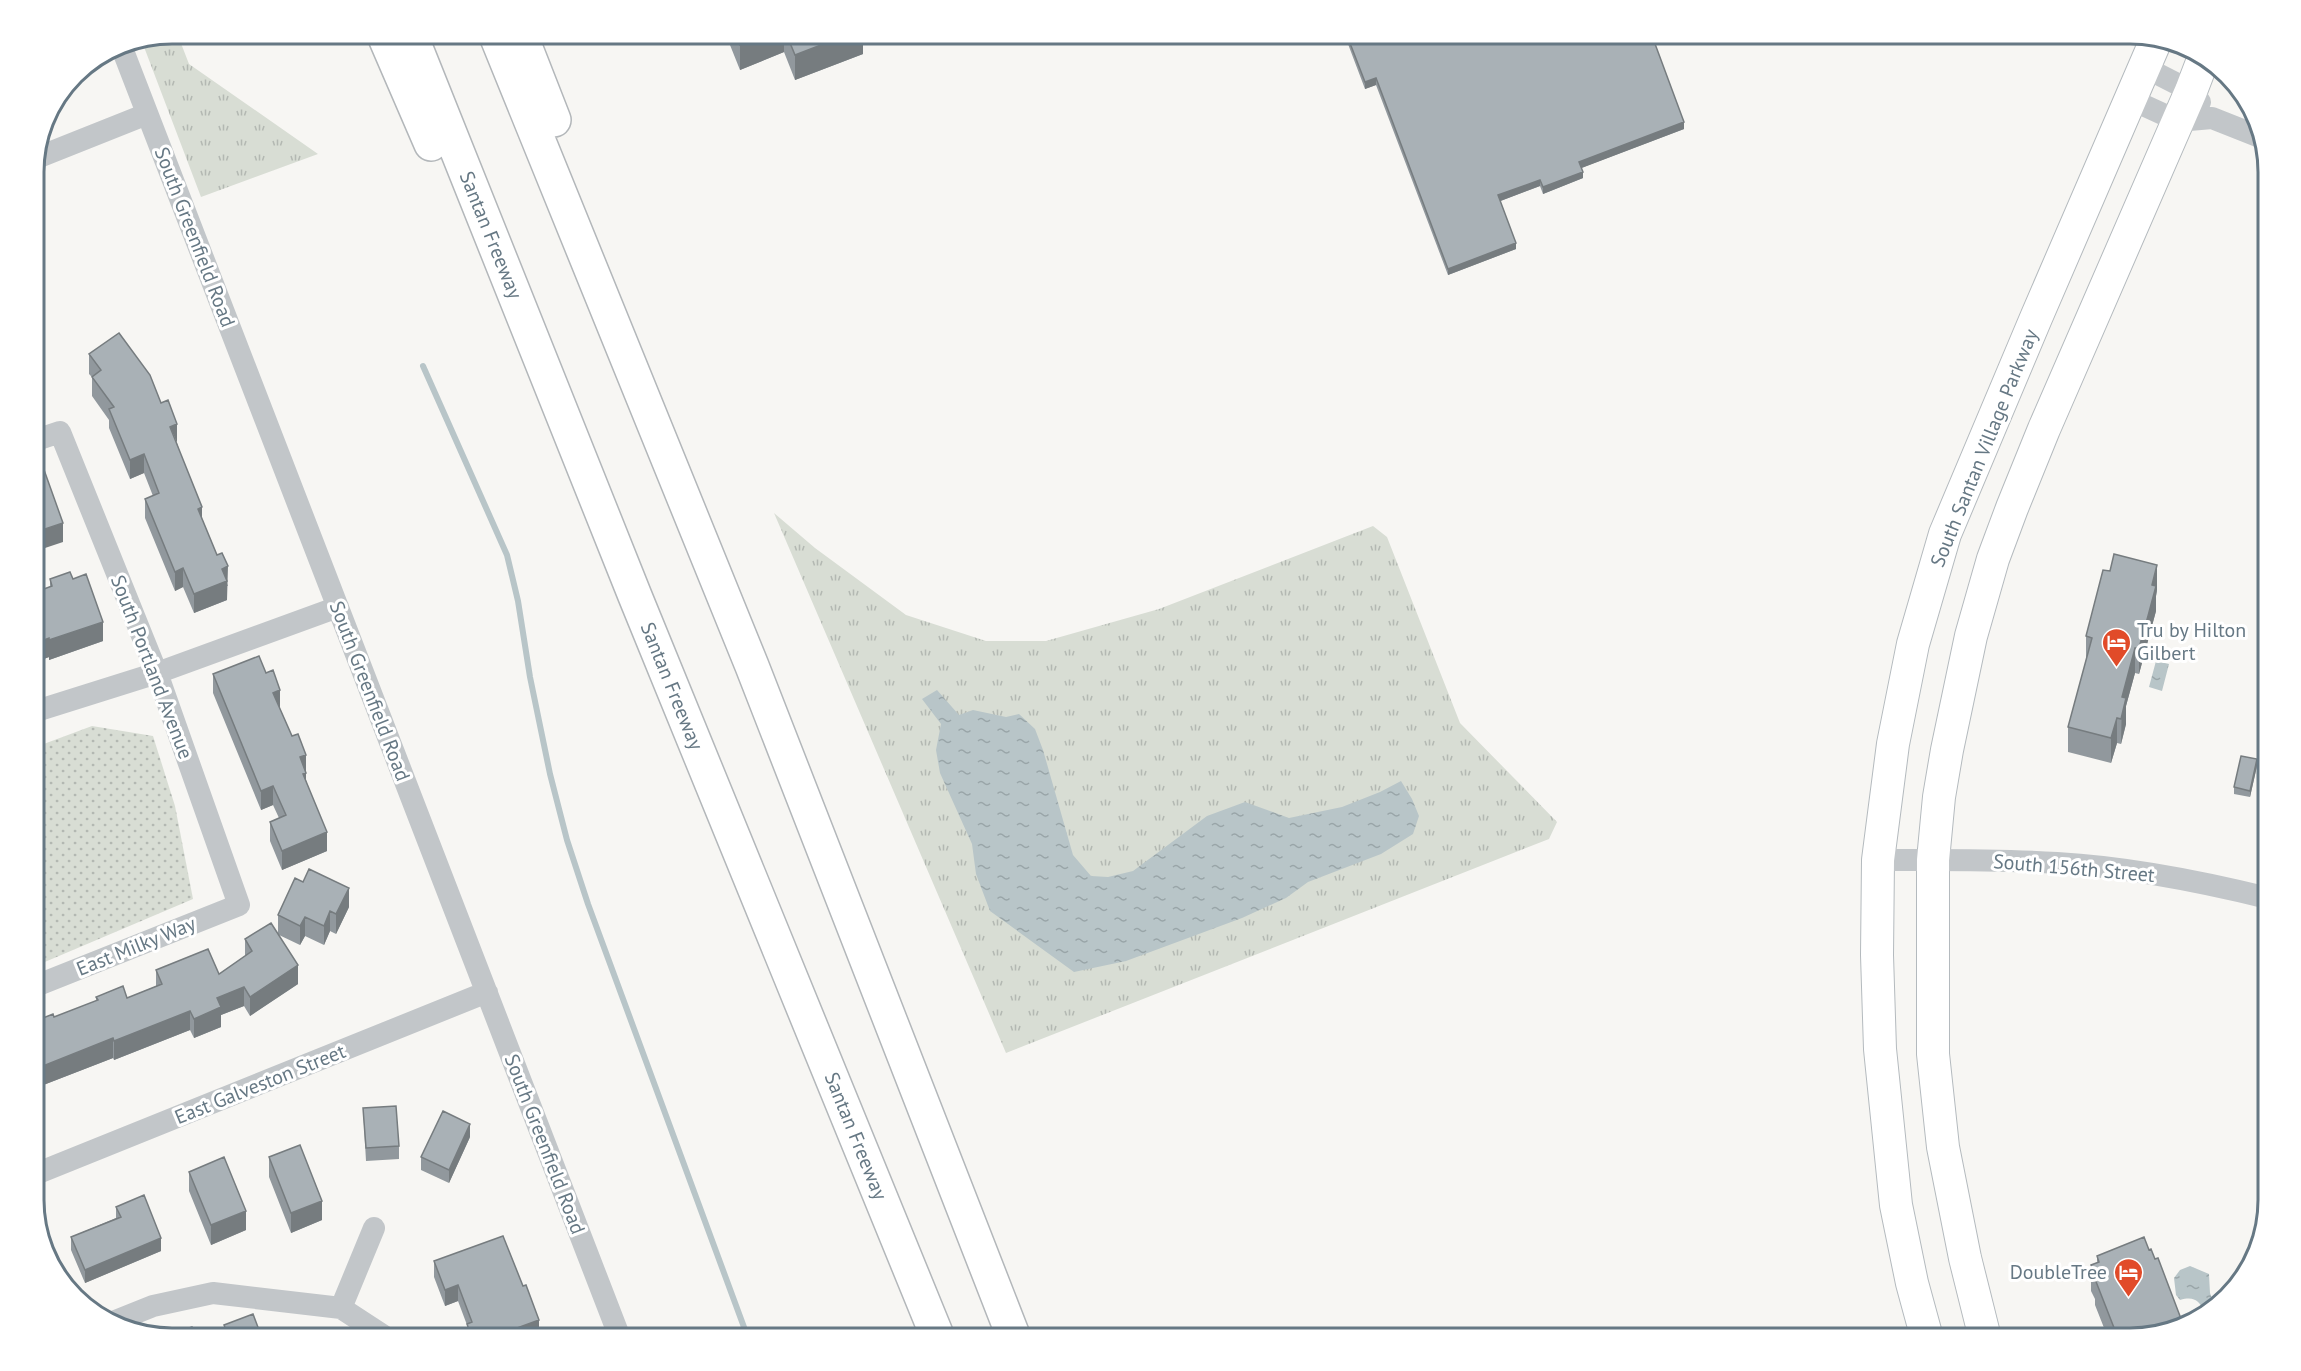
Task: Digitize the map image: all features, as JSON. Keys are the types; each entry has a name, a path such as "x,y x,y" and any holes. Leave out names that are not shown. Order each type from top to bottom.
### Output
{"highway":[{"path":"388,44 483,264 531,334"},
{"name":"Santan Freeway","path":"414,44 635,596 934,1328"},
{"path":"499,44 752,666 1010,1328"},
{"path":"524,44 639,340 752,666"}],"main road":[{"name":"South Santan Village Parkway","path":"1924,1328 1912,1283 1891,1171 1880,1048 1877,955 1878,860 1893,744 1911,655 1945,534 2150,53"},
{"path":"1982,1328 1965,1258 1943,1147 1933,1054 1931,1010 1933,860 1939,797 1971,636 1993,559 2044,429 2201,66"}],"street":[{"name":"South Greenfield Road","path":"124,53 616,1328"},
{"path":"2150,53 2191,91 2212,117 2251,133"},
{"path":"2130,99 2178,121 2212,117"},
{"path":"45,155 147,114"},
{"name":"South Portland Avenue","path":"44,437 60,432 156,673 239,905"},
{"path":"44,709 156,673 338,607"},
{"name":"South 156th Street","path":"1878,860 2050,862 2137,871 2217,885 2258,895"},
{"name":"East Milky Way","path":"44,983 239,905"},
{"name":"East Galveston Street","path":"44,1171 487,992"},
{"path":"341,1308 374,1228"},
{"path":"123,1318 153,1306 213,1293 341,1308 372,1328"}],"green space":[{"path":"181,44 189,64 318,154 201,197 144,47"},
{"path":"774,513 815,548 906,615 986,641 1046,641 1159,609 1373,526 1387,537 1460,723 1557,822 1549,839 1006,1053"},
{"path":"92,726 153,736 175,806 193,899 44,962 44,744"}],"water":[{"path":"2156,661 2169,664 2162,691 2149,687"},
{"path":"937,690 959,715 973,710 1006,717 1019,714 1035,729 1073,855 1091,876 1108,877 1133,871 1207,816 1245,802 1289,818 1342,807 1401,781 1419,816 1413,834 1381,854 1308,882 1286,898 1242,918 1126,961 1074,972 990,911 976,874 972,844 940,773 936,750 941,724 922,699"},
{"path":"2190,1266 2209,1274 2212,1297 2201,1305 2196,1300 2180,1300 2176,1295 2174,1278 2180,1270"}],"building":[{"path":"790,44 824,44 795,55"},
{"path":"1350,44 1655,44 1684,122 1579,162 1583,172 1543,187 1540,180 1498,195 1516,243 1448,269 1376,78 1365,82"},
{"path":"119,333 150,375 161,403 168,400 177,424 170,427 202,507 198,509 217,555 222,553 228,566 222,569 227,581 194,594 183,568 175,572 145,499 159,493 144,454 130,460 109,409 114,407 92,377 101,370 89,354"},
{"path":"44,470 63,523 44,529"},
{"name":"Tru by Hilton Gilbert","path":"2114,554 2157,565 2152,585 2156,586 2139,648 2135,648 2122,697 2126,698 2121,719 2117,718 2111,738 2068,727 2092,638 2086,636 2103,570 2110,571"},
{"path":"70,572 73,579 86,574 103,622 44,640 44,589 52,586 50,579"},
{"path":"259,656 266,673 273,670 280,690 273,693 292,736 298,734 306,755 300,757 306,773 303,774 327,832 282,851 270,822 286,815 273,786 261,791 213,674"},
{"path":"2241,756 2257,759 2250,791 2234,787"},
{"path":"309,869 349,888 336,914 330,911 324,926 305,917 300,926 278,915 295,878 303,882"},
{"path":"271,923 298,965 250,997 244,987 217,998 221,1007 194,1019 190,1011 44,1066 44,1018 53,1014 54,1017 98,1000 96,997 123,986 127,998 162,984 156,970 208,949 219,974 252,951 245,939"},
{"path":"396,1106 399,1146 366,1148 363,1108"},
{"path":"443,1111 470,1124 449,1170 421,1157"},
{"path":"300,1145 322,1201 291,1213 269,1157"},
{"path":"224,1157 246,1211 211,1225 189,1172"},
{"path":"144,1195 161,1238 85,1270 71,1237 121,1217 116,1207"},
{"path":"503,1236 523,1286 526,1285 539,1320 517,1328 468,1328 467,1324 472,1322 458,1285 445,1290 434,1261"},
{"path":"2144,1237 2155,1259 2158,1258 2180,1317 2146,1326 2114,1328 2091,1265 2099,1262 2097,1256"},
{"path":"253,1314 258,1328 225,1328 224,1325"}],"waterway":[{"path":"423,366 507,555 518,601 530,677 550,774 567,840 588,904 744,1328"}],"place":[{"name":"Tru by Hilton Gilbert","path":"2116,668"},
{"name":"DoubleTree","path":"2128,1298"}]}
